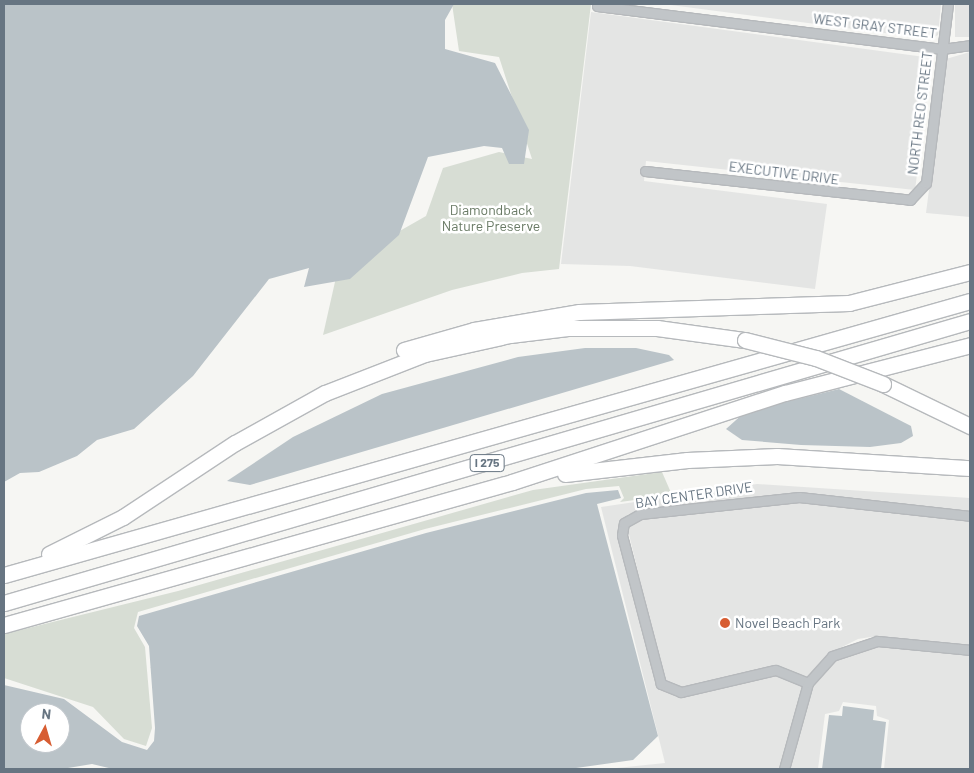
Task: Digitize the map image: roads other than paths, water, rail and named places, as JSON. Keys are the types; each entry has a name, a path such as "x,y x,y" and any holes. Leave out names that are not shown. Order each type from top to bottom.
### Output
{"highway":[{"path":"235,443 273,413 335,378 401,351 474,330 601,310 849,303 970,272"},
{"name":"I 275","path":"4,574 970,301"},
{"name":"I 275","path":"4,603 970,321"},
{"path":"4,574 123,516 235,443 349,382 425,354 483,340 568,328 627,327 745,340 816,358 883,384 970,426"},
{"path":"4,625 512,482 785,393 970,345"},
{"path":"512,482 622,466 735,457 834,457 970,468"}],"street":[{"name":"NORTH REO STREET","path":"918,195 926,183 948,4"},
{"name":"WEST GRAY STREET","path":"597,6 942,49 970,45"},
{"name":"EXECUTIVE DRIVE","path":"645,170 902,201 918,195"},
{"name":"BAY CENTER DRIVE","path":"808,682 775,670 681,692 661,684 622,535 624,523 640,514 798,497 970,516"},
{"path":"784,769 808,682 832,656 859,643 895,641 970,650"}],"place":[{"name":"Novel Beach Park","path":"725,623"}],"park label":[{"name":"Diamondback Nature Preserve","path":"491,218"}]}
